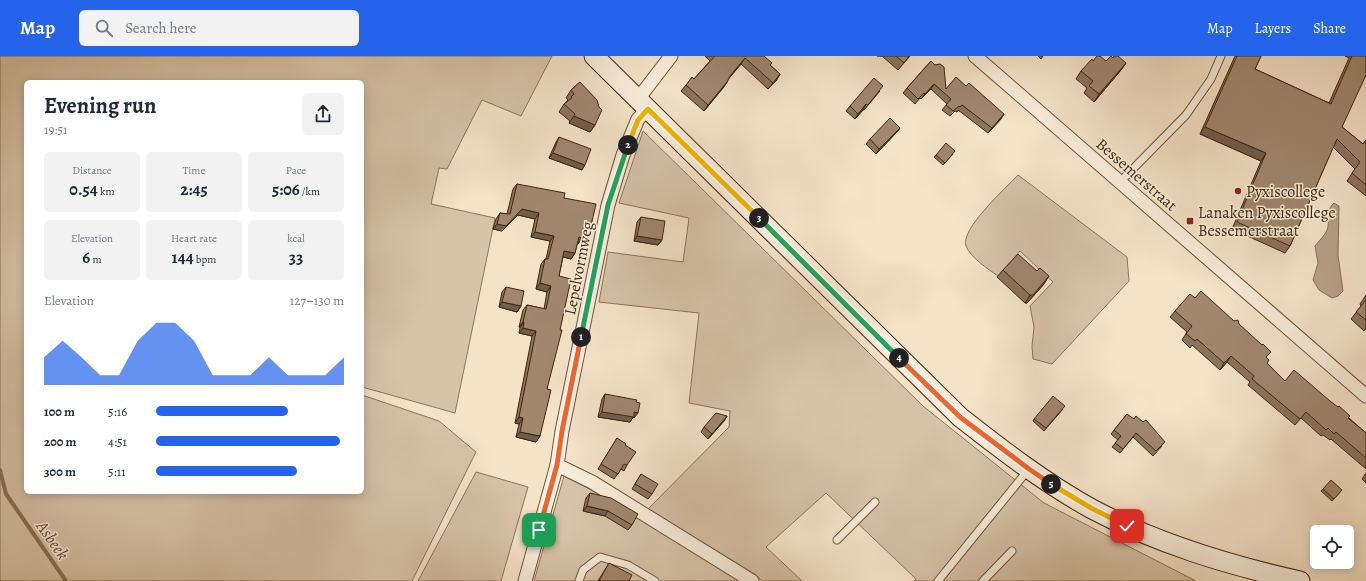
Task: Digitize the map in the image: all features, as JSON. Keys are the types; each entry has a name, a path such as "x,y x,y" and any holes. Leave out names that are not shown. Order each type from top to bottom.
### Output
{"main road":[{"path":"594,56 960,417 1029,469 1091,508 1127,526 1177,547 1258,572 1300,581"}],"street":[{"name":"Lepelvormweg","path":"524,581 557,465 564,423 608,205 624,155 643,104 671,56"},
{"name":"Bessemerstraat","path":"976,56 1366,396"},
{"path":"557,465 592,482 752,581"}],"lane":[{"path":"1120,182 1186,115 1211,79 1222,56"},
{"path":"938,581 1029,469"},
{"path":"837,540 875,502"},
{"path":"983,581 1012,551"},
{"path":"579,581 583,570 600,557 628,565 655,581"}],"shaded area":[{"path":"0,56 552,56 521,116 482,100 447,169 439,168 431,204 495,218 455,413 364,388 364,80 24,80 24,494 364,494 364,396 439,421 476,452 412,581 0,581"},
{"path":"643,131 923,406 1044,503 1196,581 914,581 916,579 826,493 766,547 802,581 763,581 647,510 729,427 730,411 689,403 699,313 599,302 608,252 683,262 689,218 619,203"},
{"path":"1018,175 1127,257 1129,281 1052,364 1033,359 1032,346 1034,327 1030,306 1053,282 1020,251 998,276 975,258 966,246 966,239 977,219"},
{"path":"1334,203 1339,206 1338,255 1343,291 1338,296 1332,298 1319,290 1313,280 1318,263 1315,246 1327,230 1329,210"},
{"path":"476,472 528,487 501,581 418,581"},
{"path":"564,476 654,526 741,581 534,581"}],"building":[{"path":"715,56 764,56 772,63 770,65 780,74 773,83 745,58 708,105 686,85 692,77 694,79"},
{"path":"896,56 909,56 904,63"},
{"path":"1097,56 1100,56 1106,61 1111,56 1113,58 1114,56 1118,56 1126,63 1099,94 1089,86 1093,81 1081,71 1092,59 1093,61"},
{"name":"Pyxiscollege","path":"1237,56 1261,56 1255,69 1331,104 1352,56 1366,56 1366,75 1342,127 1363,144 1366,140 1366,185 1352,173 1360,162 1337,139 1290,246 1237,222 1266,153 1205,127"},
{"path":"931,61 935,65 940,64 944,67 946,89 956,77 966,86 969,83 1004,114 992,128 962,105 953,111 946,105 951,99 934,84 918,99 907,88"},
{"path":"874,78 883,86 868,105 866,104 858,114 850,106"},
{"path":"580,82 597,100 599,107 602,110 595,125 574,116 575,114 564,104 572,98 571,97 574,94 571,90"},
{"path":"890,118 900,128 879,149 870,139"},
{"path":"559,137 591,149 585,165 553,153"},
{"path":"946,143 955,151 945,163 936,155"},
{"path":"517,184 565,193 564,198 596,204 590,230 584,229 582,238 579,237 575,253 564,251 559,276 571,279 560,330 562,330 547,389 551,390 540,436 520,432 523,418 519,417 536,331 523,328 523,322 527,305 546,309 551,286 540,283 545,259 548,259 554,236 535,232 539,213 522,209 506,226 497,224 500,213 510,214"},
{"path":"641,217 665,221 662,240 637,236"},
{"path":"1018,254 1037,271 1040,268 1049,276 1033,295 1030,295 1003,270"},
{"path":"506,287 524,291 521,306 502,302"},
{"path":"1201,291 1234,321 1238,320 1239,324 1271,352 1266,357 1269,360 1267,363 1285,381 1294,370 1350,416 1348,418 1366,433 1366,458 1336,432 1334,434 1328,428 1326,430 1306,412 1300,419 1252,379 1254,376 1231,356 1224,363 1197,339 1195,341 1186,334 1192,326 1175,311 1190,294 1195,298"},
{"path":"1366,300 1366,320 1356,312"},
{"path":"605,394 637,400 636,402 640,403 638,413 634,412 634,417 602,412"},
{"path":"1053,396 1065,406 1046,428 1034,419"},
{"path":"716,413 727,416 712,434 704,427"},
{"path":"1127,414 1134,419 1136,416 1143,422 1146,420 1165,442 1156,451 1136,433 1123,449 1115,443 1121,436 1114,430"},
{"path":"617,438 636,452 627,465 624,464 618,474 601,464"},
{"path":"641,474 658,484 652,494 635,484"},
{"path":"1331,480 1342,490 1334,499 1323,489"},
{"path":"590,493 611,498 638,514 632,525 608,511 587,506"},
{"path":"609,563 632,575 629,581 599,581"}],"waterway":[{"name":"Asbeek","path":"0,470 6,494 66,581"}],"place":[{"name":"Pyxiscollege","path":"1238,191"},
{"name":"Lanaken Pyxiscollege Bessemerstraat","path":"1190,221"}],"route":[{"path":"539,530 557,465 562,431 608,205 624,155 638,120 648,109 960,417 1029,469 1058,488 1091,508 1127,526"}]}
